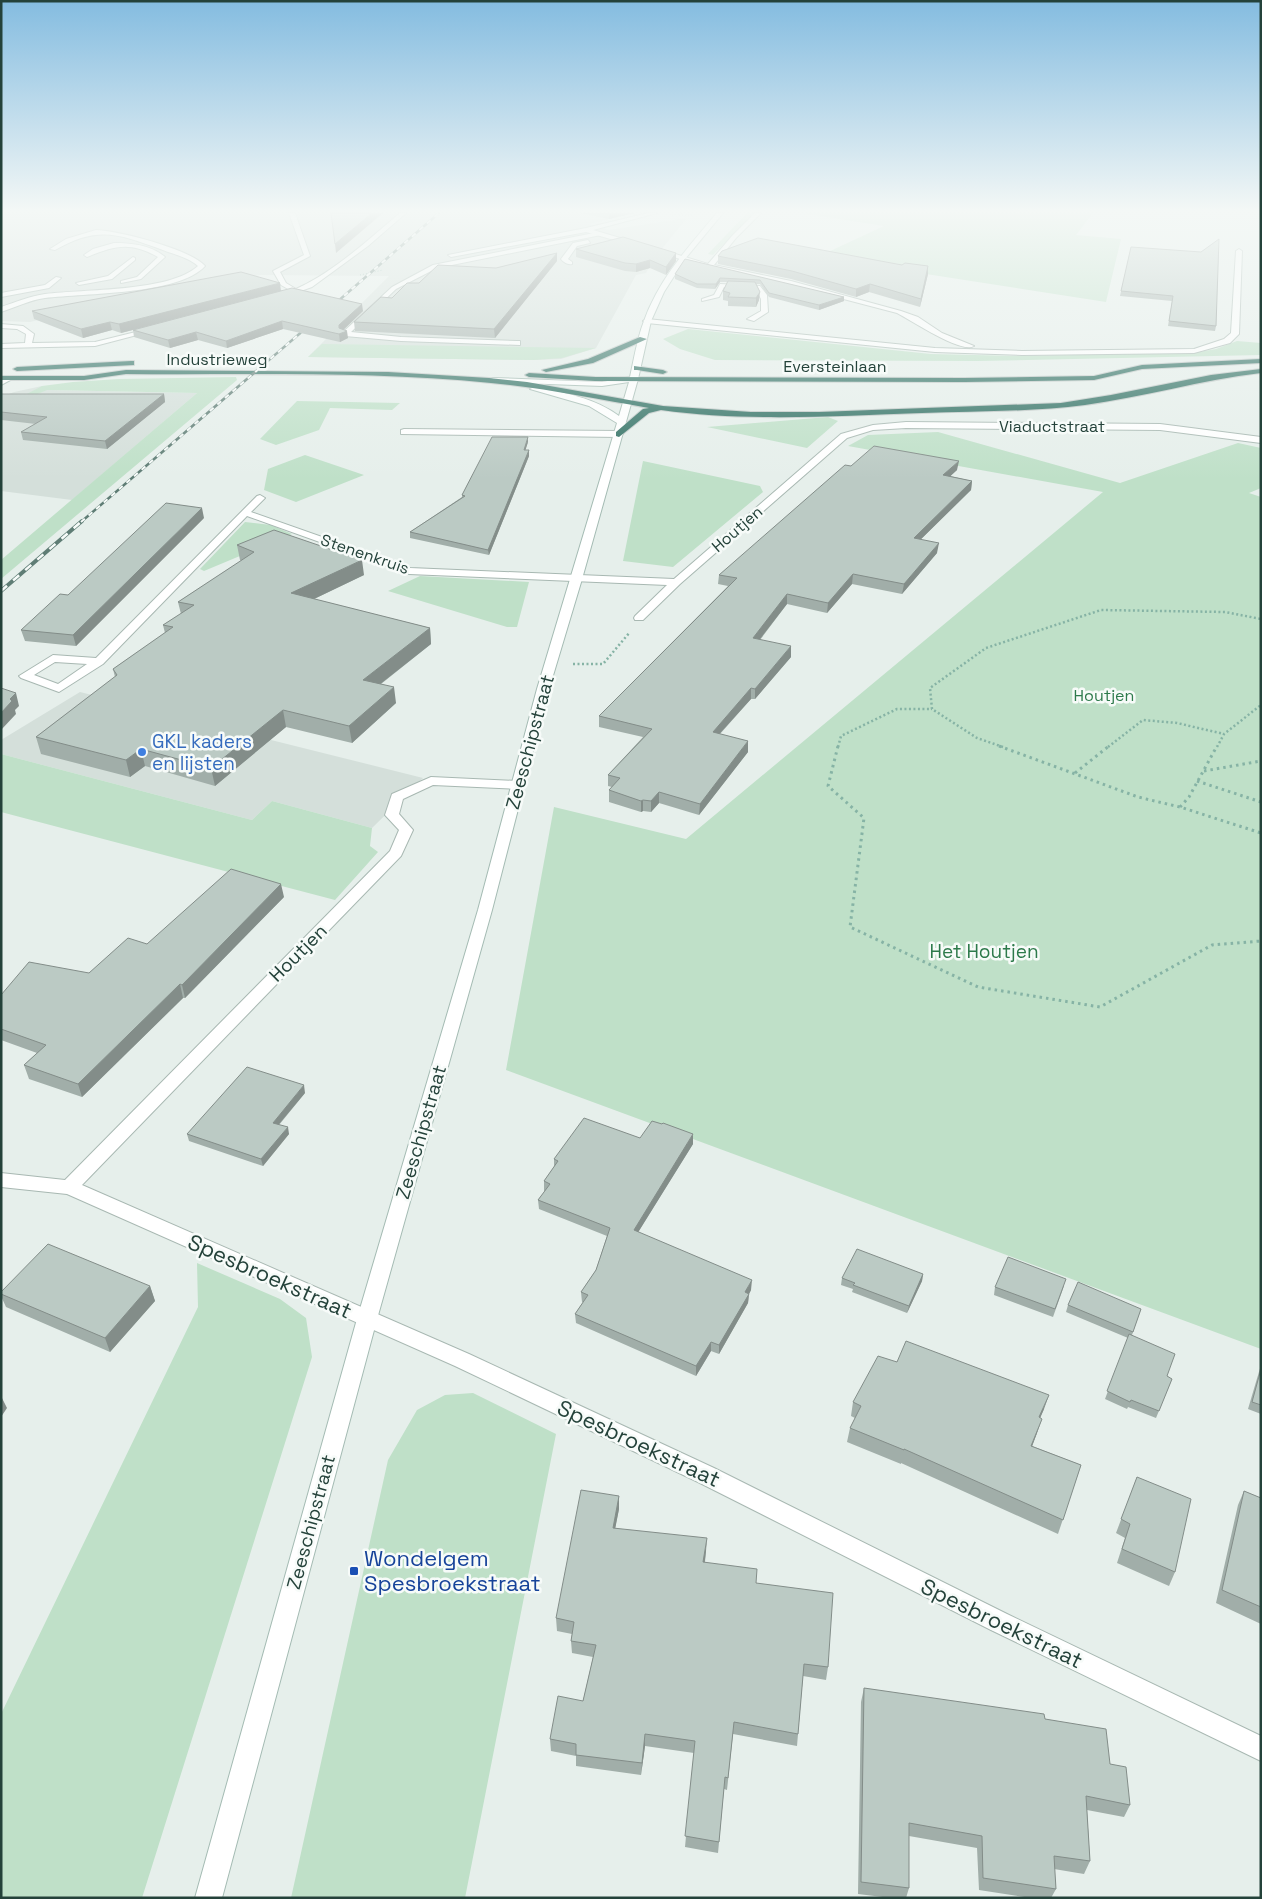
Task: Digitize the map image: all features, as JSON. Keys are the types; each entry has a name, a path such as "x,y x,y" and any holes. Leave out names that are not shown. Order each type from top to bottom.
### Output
{"highway":[{"path":"517,374 568,367 590,361 643,339"},
{"name":"Eversteinlaan","path":"482,370 569,378 964,380 1094,378 1142,367 1261,361"},
{"name":"Industrieweg","path":"1,370 142,363"},
{"path":"637,368 660,372 690,372 1094,371 1142,367"},
{"name":"Industrieweg","path":"6,378 84,378 126,372 432,376 527,384 663,408 751,414 800,414 1092,402 1214,377 1261,371"},
{"path":"619,434 646,411 663,408"}],"street":[{"path":"1,310 26,302"},
{"path":"379,302 345,334 401,339 517,343"},
{"name":"Zeeschipstraat","path":"208,1898 366,1318 485,910 550,665 628,402 647,321 656,302"},
{"path":"751,318 764,312 765,302"},
{"path":"858,302 898,312 952,341 998,352"},
{"path":"647,321 935,350 1150,353 1194,350 1227,341 1235,334 1237,302"},
{"path":"1,326 27,330 30,334 28,345"},
{"path":"1,346 95,344 164,327"},
{"path":"1,383 6,378"},
{"path":"489,380 602,384 634,379"},
{"path":"489,380 549,392 589,403 612,414 622,422"},
{"name":"Viaductstraat","path":"844,436 873,428 906,425 1160,427 1261,439"},
{"path":"404,432 619,434"},
{"name":"Houtjen","path":"639,618 676,582 844,436"},
{"path":"99,662 53,658 25,676 60,688 99,662 260,498"},
{"name":"Stenenkruis","path":"246,513 409,571 577,578"},
{"path":"577,578 676,582"},
{"name":"Houtjen","path":"69,1187 396,853 406,830 392,815 397,798 431,781 518,785"},
{"name":"Spesbroekstraat","path":"1,1180 69,1187 462,1360 706,1474 999,1622 1261,1749"}],"path":[{"path":"932,709 930,688 986,648 1101,610 1225,612 1261,619"},
{"path":"550,665 603,664 636,625 639,618"},
{"path":"1180,808 1198,781 1224,734 1261,705"},
{"path":"1261,833 1138,797 977,738 932,709 897,709 842,736 828,786 864,818 850,927 978,987 1100,1006 1212,945 1261,941"},
{"path":"1074,774 1143,720 1177,723 1224,734"},
{"path":"1203,771 1261,761"},
{"path":"1198,781 1261,802"}],"shaded area":[{"path":"1,302 125,302 30,322 1,321"},
{"path":"363,302 621,302 596,348 561,359 308,357"},
{"path":"42,386 47,390 197,393 72,500 1,491 1,397"},
{"path":"80,692 423,778 372,828 272,801 252,820 1,754 1,740"}],"green space":[{"path":"688,329 931,354 1020,356 1193,353 1216,349 1237,341 1261,343 1261,355 977,361 715,360 680,349 663,339"},
{"path":"322,344 596,348 562,358 534,360 308,357"},
{"path":"236,377 237,380 1,579 1,560 197,393 47,390 28,398 21,397 42,386 73,382 119,379"},
{"path":"297,401 400,403 392,410 330,408 319,430 276,445 260,439"},
{"path":"828,417 838,421 807,448 707,427"},
{"name":"Het Houtjen","path":"938,432 1120,483 1238,443 1261,448 1261,488 1249,493 1261,497 1261,1349 506,1070 554,807 686,839 1103,492 848,446 868,435"},
{"path":"305,455 364,475 296,502 264,490 268,469"},
{"path":"643,461 760,486 763,492 673,567 623,561"},
{"path":"245,522 271,525 292,534 204,571 200,569"},
{"path":"420,576 529,582 517,627 507,627 388,591"},
{"path":"1,754 252,820 272,801 372,828 370,846 378,852 335,900 1,812"},
{"path":"197,1263 280,1299 306,1318 312,1357 142,1898 1,1898 1,1714 198,1307"},
{"path":"473,1393 556,1434 465,1898 291,1898 388,1460 417,1410 445,1395"}],"building":[{"path":"82,302 207,302 119,324 110,322 81,329 32,311"},
{"path":"240,302 352,302 362,304 339,325 339,328 347,331 339,334 282,321 226,341 196,332 168,340 133,330"},
{"path":"376,302 517,302 494,329 354,322"},
{"path":"805,302 830,302 819,305"},
{"path":"1172,302 1217,302 1216,326 1169,321"},
{"path":"1,394 164,394 105,441 21,432 47,417 1,412"},
{"path":"492,437 528,437 524,450 529,450 488,550 410,532 465,496 462,495"},
{"path":"874,446 959,461 943,475 972,481 914,538 939,543 904,584 853,574 828,603 787,594 753,638 791,646 755,689 751,688 713,732 748,741 700,804 659,792 651,801 641,801 609,790 620,778 608,775 652,729 599,716 737,578 719,575 845,465 851,466"},
{"path":"166,503 202,508 73,635 21,630 60,594 68,595"},
{"path":"274,530 362,560 291,593 430,628 363,680 394,687 349,726 283,710 211,768 141,749 126,760 36,737 117,675 113,669 173,627 163,625 194,605 178,602 254,552 237,545"},
{"path":"1,688 16,693 10,699 12,701 1,713"},
{"path":"231,869 281,884 182,985 180,984 78,1084 24,1065 46,1045 1,1029 1,995 29,962 89,973 128,938 147,944"},
{"path":"247,1067 304,1085 273,1123 288,1127 261,1159 187,1134"},
{"path":"584,1118 640,1138 652,1121 693,1134 634,1230 752,1280 745,1292 749,1294 719,1345 711,1342 696,1366 575,1314 588,1295 581,1292 596,1270 610,1228 538,1200 550,1184 544,1181 558,1161 554,1159"},
{"path":"48,1244 150,1286 105,1338 1,1294"},
{"path":"857,1249 923,1274 909,1306 853,1285 855,1283 842,1278"},
{"path":"1008,1257 1066,1279 1055,1309 995,1287"},
{"path":"1078,1282 1141,1309 1133,1332 1068,1305"},
{"path":"1129,1334 1175,1354 1167,1376 1172,1379 1159,1411 1131,1400 1130,1402 1107,1391"},
{"path":"906,1341 1049,1395 1039,1417 1042,1419 1031,1446 1081,1465 1063,1520 904,1449 850,1428 861,1406 853,1402 878,1356 897,1362"},
{"path":"1261,1369 1261,1405 1252,1402"},
{"path":"1137,1477 1191,1499 1175,1572 1122,1549 1130,1524 1121,1519"},
{"path":"581,1490 619,1496 613,1528 707,1538 703,1562 757,1569 756,1583 833,1593 828,1667 804,1664 798,1734 734,1722 728,1778 725,1777 719,1842 685,1836 695,1741 645,1734 642,1763 576,1755 576,1744 550,1739 558,1696 583,1701 596,1645 571,1641 574,1622 556,1618"},
{"path":"1244,1491 1261,1498 1261,1607 1222,1590"},
{"path":"864,1688 1044,1714 1045,1719 1106,1729 1110,1764 1126,1767 1130,1805 1086,1796 1090,1861 1054,1856 1056,1889 983,1878 982,1836 909,1823 909,1888 861,1882"}],"railway":[{"path":"329,309 337,302"},
{"path":"81,522 312,323"},
{"path":"1,591 82,521"}],"place":[{"name":"GKL kaders en lijsten","path":"142,752"},
{"name":"Wondelgem Spesbroekstraat","path":"354,1571"}]}
